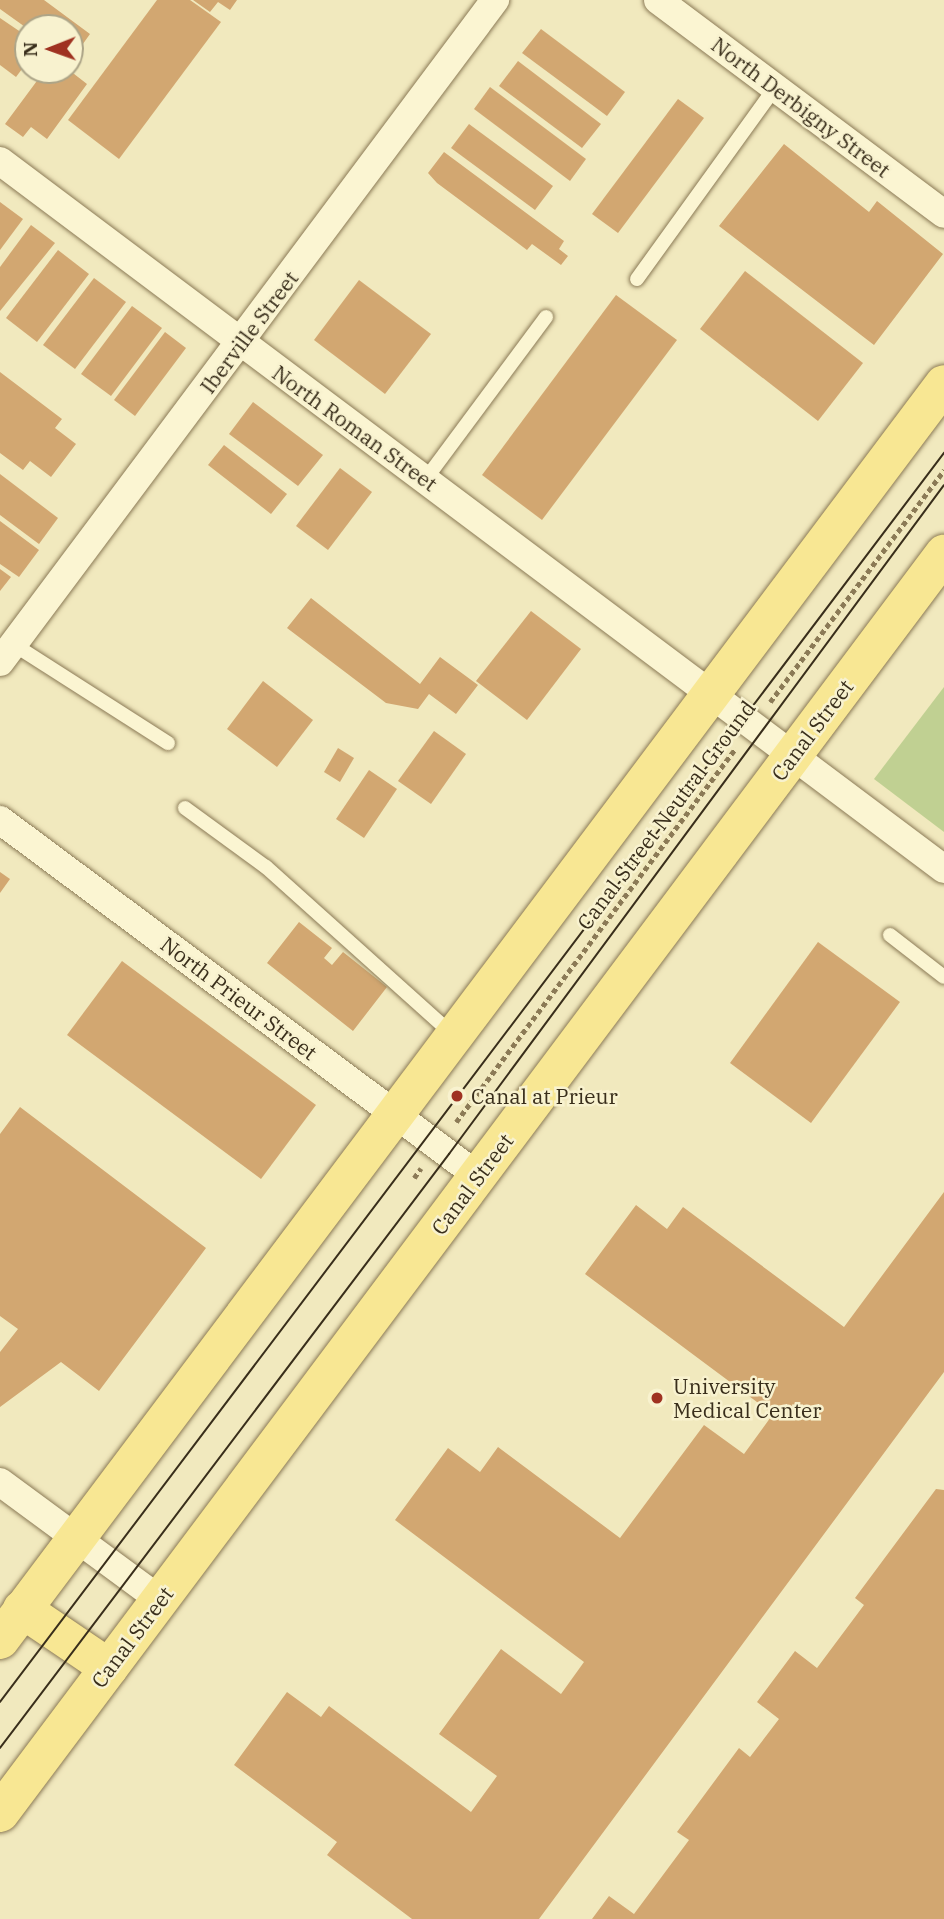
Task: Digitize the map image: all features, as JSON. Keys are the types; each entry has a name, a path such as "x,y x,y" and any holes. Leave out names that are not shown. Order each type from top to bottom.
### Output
{"main road":[{"path":"0,1640 74,1537 944,384"},
{"name":"Canal Street","path":"0,1813 944,554"},
{"path":"22,1609 108,1668"}],"street":[{"name":"Iberville Street","path":"7,653 495,0"},
{"name":"North Derbigny Street","path":"658,0 944,214"},
{"name":"North Roman Street","path":"0,162 240,344 712,691 944,869"},
{"name":"North Prieur Street","path":"0,820 478,1176"},
{"path":"0,1482 160,1600"}],"lane":[{"path":"637,279 775,88"},
{"path":"425,480 546,317"},
{"path":"7,653 168,743"},
{"path":"185,808 266,867 453,1035"},
{"path":"890,936 944,978"}],"path":[{"name":"Canal Street Neutral Ground","path":"414,1178 944,470"}],"green space":[{"path":"944,687 944,832 874,779"}],"building":[{"path":"0,0 44,0 63,14 14,14 14,19 0,9"},
{"path":"157,0 190,0 221,22 119,159 68,120"},
{"path":"193,0 237,0 230,10 218,2 210,12"},
{"path":"0,18 14,28 14,76 0,65"},
{"path":"541,29 625,92 607,116 522,53"},
{"path":"84,30 90,34 84,42"},
{"path":"518,61 601,124 582,148 499,86"},
{"path":"84,82 87,84 47,139 31,127 23,137 5,124 35,84 84,84"},
{"path":"490,87 586,159 570,181 474,109"},
{"path":"678,99 704,118 618,233 592,214"},
{"path":"469,124 553,186 535,210 451,148"},
{"path":"784,144 869,212 877,201 943,254 874,345 719,226"},
{"path":"444,152 564,241 559,249 568,256 561,265 532,244 527,250 437,183 428,173"},
{"path":"0,202 23,219 0,250"},
{"path":"31,225 55,243 0,311 0,267"},
{"path":"58,250 89,274 37,342 6,318"},
{"path":"745,271 863,363 818,421 700,329"},
{"path":"94,278 126,302 75,369 43,345"},
{"path":"359,280 431,334 385,394 314,340"},
{"path":"616,295 677,340 542,520 482,475"},
{"path":"132,306 162,328 111,396 81,374"},
{"path":"165,332 186,348 135,416 114,400"},
{"path":"0,372 62,419 55,428 76,444 51,477 30,461 23,470 0,453"},
{"path":"253,402 323,455 298,486 229,434"},
{"path":"224,445 287,494 271,514 208,465"},
{"path":"340,468 372,492 328,550 296,526"},
{"path":"0,474 58,518 39,544 0,515"},
{"path":"0,521 39,550 19,577 0,564"},
{"path":"0,569 11,577 0,591"},
{"path":"311,598 420,684 440,657 478,685 456,714 429,694 418,709 386,703 287,628"},
{"path":"531,611 581,649 527,720 476,681"},
{"path":"263,681 313,720 277,767 227,729"},
{"path":"434,731 466,754 431,804 398,781"},
{"path":"338,748 354,758 340,782 324,772"},
{"path":"369,770 397,789 364,838 336,819"},
{"path":"0,872 10,879 0,893"},
{"path":"299,922 332,948 324,958 332,965 343,952 387,987 353,1031 267,963"},
{"path":"818,942 900,1002 811,1123 730,1063"},
{"path":"122,961 316,1105 261,1179 67,1035"},
{"path":"20,1107 206,1248 99,1391 61,1362 0,1407 0,1352 18,1329 0,1316 0,1134"},
{"path":"944,1192 944,1372 539,1919 412,1919 327,1855 337,1842 234,1765 287,1692 321,1717 329,1706 471,1812 497,1776 439,1734 501,1649 561,1694 584,1662 395,1520 448,1448 480,1472 498,1447 620,1538 704,1425 744,1454 773,1414 585,1274 636,1205 667,1229 683,1207 844,1327"},
{"path":"936,1489 944,1490 944,1919 592,1919 609,1896 634,1914 689,1840 677,1832 739,1748 750,1757 779,1719 757,1702 795,1651 817,1668 864,1605 855,1598"}],"tram line":[{"path":"0,1702 944,453"},
{"path":"0,1748 449,1154 944,485"}],"place":[{"name":"Canal at Prieur","path":"457,1096"},
{"name":"University Medical Center","path":"657,1398"}]}
